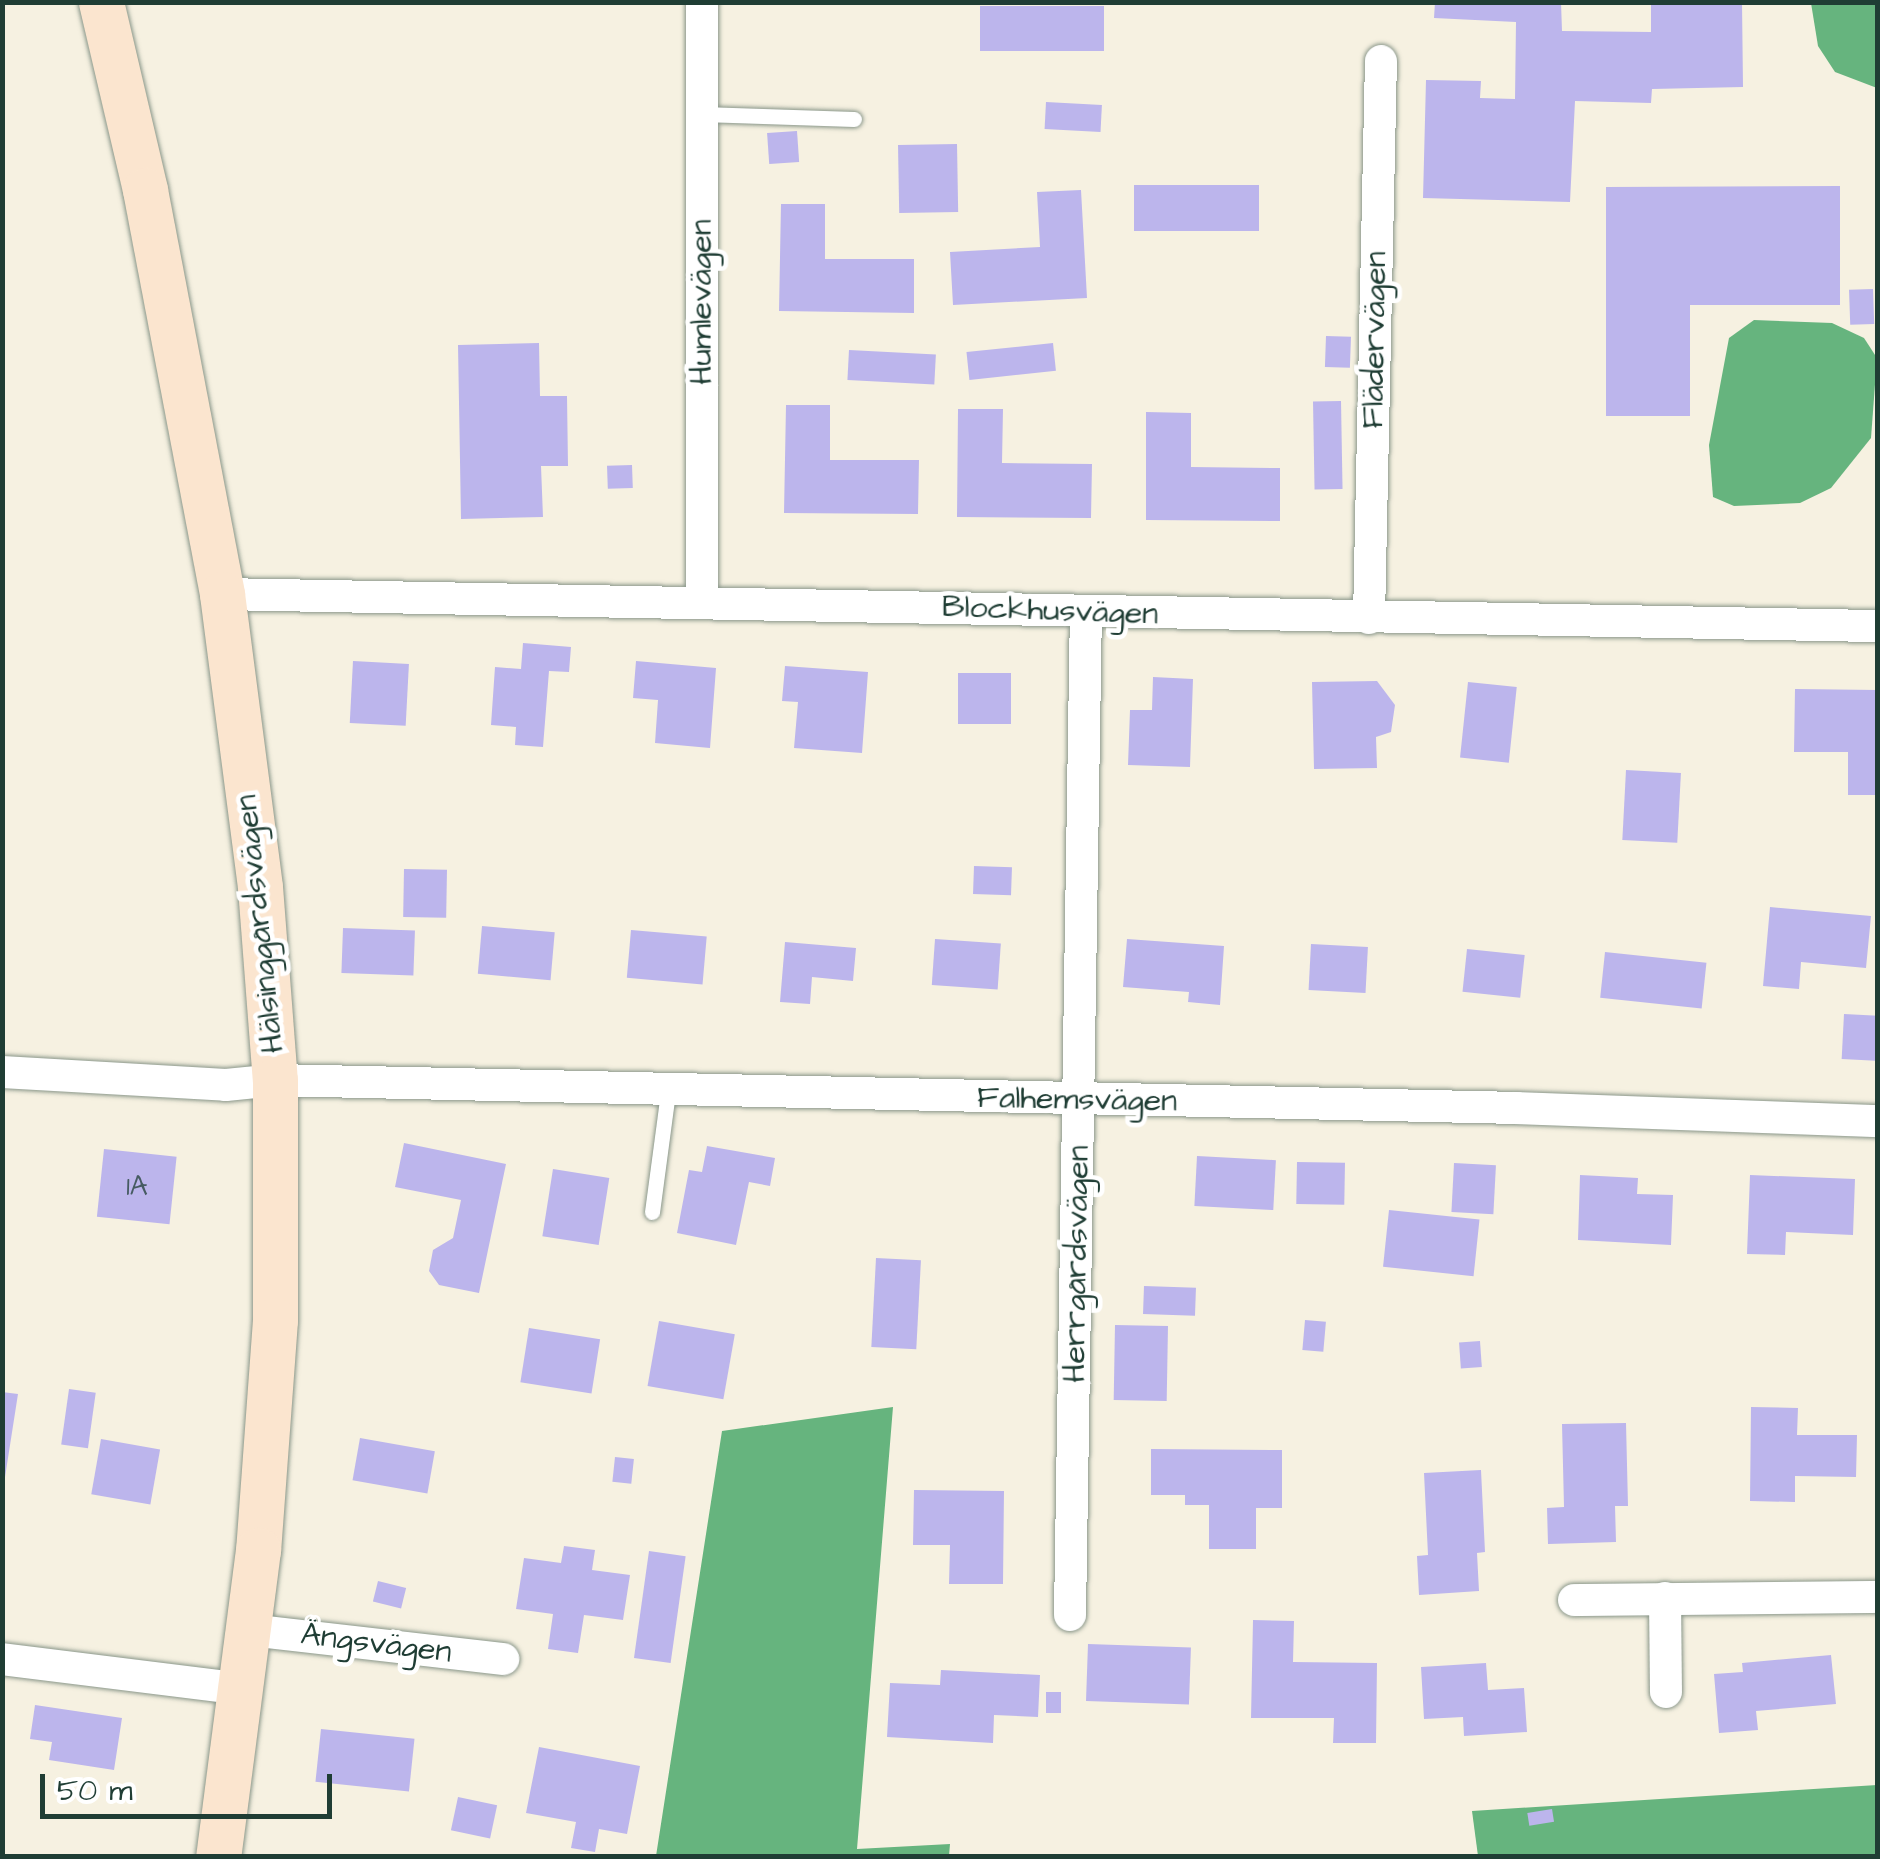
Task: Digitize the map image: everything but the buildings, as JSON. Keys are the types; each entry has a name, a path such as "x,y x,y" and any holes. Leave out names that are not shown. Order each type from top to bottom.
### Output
{"street":[{"name":"Hälsinggårdsvägen","path":"101,2 145,190 222,594 260,887 276,1080 274,1320 249,1630 218,1856"},
{"name":"Humlevägen","path":"702,2 702,601"},
{"name":"Flädervägen","path":"1369,618 1380,61"},
{"name":"Blockhusvägen","path":"222,594 1878,626"},
{"name":"Herrgårdsvägen","path":"1070,1615 1086,612"},
{"name":"Falhemsvägen","path":"2,1072 148,1083 276,1080 1878,1121"},
{"path":"1665,1598 1666,1692"},
{"path":"1574,1600 1878,1598"},
{"name":"Ängsvägen","path":"249,1630 504,1659"},
{"path":"2,1659 242,1689"}],"lane":[{"path":"702,114 854,119"},
{"path":"652,1212 668,1092"}],"green space":[{"path":"1811,3 1877,3 1877,88 1835,72 1818,46"},
{"path":"1754,320 1832,323 1864,338 1877,358 1871,438 1831,488 1800,503 1734,506 1713,497 1709,445 1729,338"},
{"path":"893,1407 857,1849 950,1844 949,1856 656,1856 722,1431"},
{"path":"1877,1785 1877,1856 1478,1856 1472,1811"}]}
